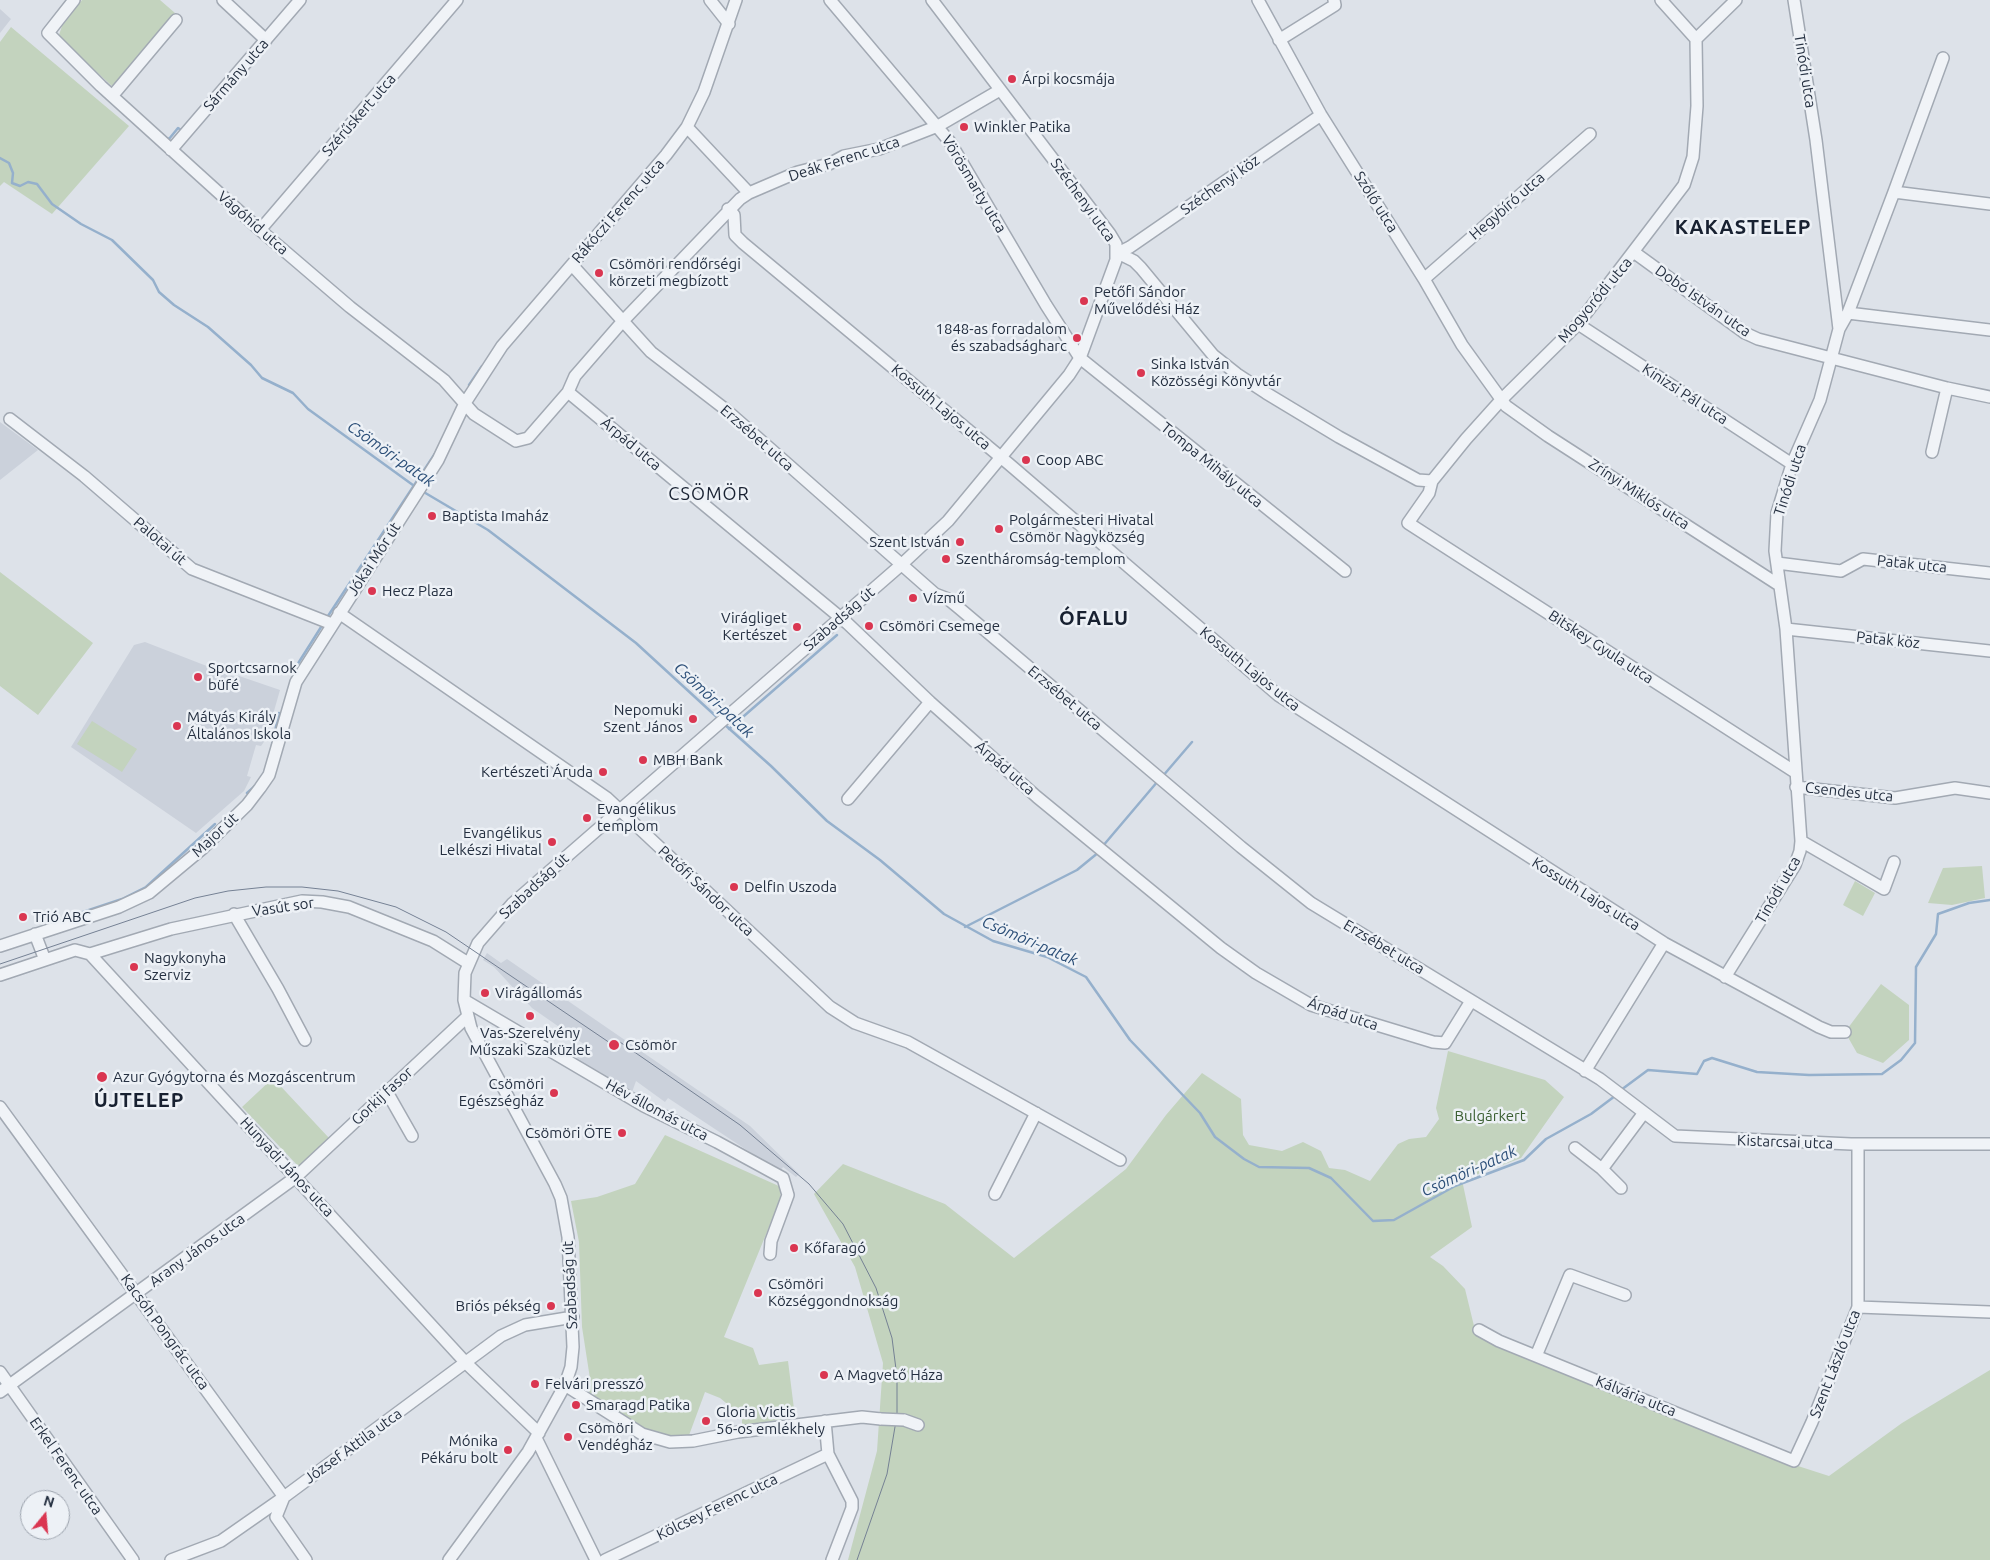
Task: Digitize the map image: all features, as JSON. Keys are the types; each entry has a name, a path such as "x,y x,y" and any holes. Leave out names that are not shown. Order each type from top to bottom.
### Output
{"street":[{"name":"Vágóhíd utca","path":"74,0 48,33 171,150 260,230 350,306 444,380 474,414 511,440 520,441"},
{"path":"223,0 266,40"},
{"name":"Sármány utca","path":"171,150 300,0"},
{"name":"Szérűskert utca","path":"260,230 457,0"},
{"path":"710,0 730,24"},
{"name":"Rákóczi Ferenc utca","path":"465,402 502,346 666,155 687,127 704,92 730,24 736,0"},
{"name":"Vörösmarty utca","path":"830,0 950,142 1046,305 1080,358"},
{"name":"Széchenyi utca","path":"932,0 1110,234 1118,252 1134,261 1141,268 1213,356 1266,393 1338,437 1418,480 1432,481"},
{"name":"Szőlő utca","path":"1258,0 1320,115 1424,279 1462,345 1502,399"},
{"path":"1279,40 1335,5 1334,0"},
{"path":"1661,0 1696,39 1736,0"},
{"name":"Tinódi utca","path":"1725,977 1795,865 1801,841 1786,629 1777,563 1777,513 1792,464 1820,400 1840,329 1816,140 1794,0"},
{"path":"113,95 176,20"},
{"name":"Mogyoródi utca","path":"1408,522 1428,493 1432,481 1502,399 1578,324 1635,253 1684,185 1693,157 1697,106 1696,39"},
{"path":"1840,329 1848,313 1894,192 1943,58"},
{"name":"Deák Ferenc utca","path":"520,441 528,438 568,392 575,376 622,322 728,210 750,192 798,172 829,164 844,156 879,149 938,126 1000,90"},
{"name":"Széchenyi köz","path":"1118,252 1130,247 1320,115"},
{"path":"687,127 750,192"},
{"name":"Hegybíró utca","path":"1424,279 1590,134"},
{"path":"1894,192 1990,204"},
{"name":"Kossuth Lajos utca","path":"728,210 734,215 736,235 743,243 1002,458 1278,695 1664,943 1818,1027 1831,1032 1846,1032"},
{"name":"Szabadság út","path":"449,1560 492,1499 509,1480 537,1435 565,1385 572,1358 568,1237 561,1198 471,1028 464,1000 463,984 468,963 478,943 512,904 901,565 948,521 1002,458 1069,375 1080,358 1111,278 1118,252"},
{"name":"Dobó István utca","path":"1635,253 1745,333 1758,339 1947,388 1990,397"},
{"name":"Erzsébet utca","path":"572,265 651,352 731,415 935,594 948,599 959,608 1311,903 1600,1079"},
{"path":"1848,313 1990,330"},
{"name":"Kinizsi Pál utca","path":"1578,324 1792,464"},
{"name":"Tompa Mihály utca","path":"1080,358 1345,571"},
{"path":"1932,452 1947,388"},
{"name":"Árpád utca","path":"568,392 839,618 1037,797 1221,948 1286,992 1311,1005 1433,1042 1445,1043 1471,1001"},
{"name":"Zrínyi Miklós utca","path":"1502,399 1506,406 1548,436 1779,585"},
{"name":"Jókai Mór út","path":"327,622 339,613 438,460 465,402"},
{"name":"Palotai út","path":"10,419 84,476 192,569 327,622"},
{"name":"Bitskey Gyula utca","path":"1408,522 1795,772"},
{"name":"Patak utca","path":"1777,563 1841,571 1863,559 1990,573"},
{"name":"Petőfi Sándor utca","path":"339,613 607,798 830,1007 855,1023 908,1042 1120,1160"},
{"name":"Major út","path":"0,946 119,907 149,893 202,848 247,805 270,775 296,682 327,622"},
{"name":"Patak köz","path":"1786,629 1990,651"},
{"path":"848,799 930,702"},
{"name":"Csendes utca","path":"1796,787 1895,798 1955,788 1990,793"},
{"path":"1801,841 1884,889 1894,862"},
{"name":"Vasút sor","path":"90,954 155,933 234,914 302,901 322,902 349,907 433,942 468,963"},
{"path":"234,914 278,989 304,1040"},
{"path":"35,934 45,960"},
{"path":"1585,1071 1664,943"},
{"path":"0,975 75,950 90,954"},
{"name":"Hunyadi János utca","path":"90,954 466,1363 537,1435"},
{"name":"Hév állomás utca","path":"464,1000 644,1106 717,1142 783,1178 788,1195 771,1241 770,1254"},
{"name":"Gorkij fasor","path":"296,1177 468,1016"},
{"name":"Kistarcsai utca","path":"1600,1079 1627,1099 1643,1114 1675,1136 1858,1144 1990,1144"},
{"path":"387,1092 412,1136"},
{"name":"Kacsóh Pongrác utca","path":"0,1107 284,1497"},
{"path":"994,1194 1036,1113"},
{"path":"1602,1169 1643,1114"},
{"name":"Szent László utca","path":"1794,1461 1812,1422 1858,1307 1858,1144"},
{"path":"1575,1148 1602,1169 1621,1188"},
{"name":"Arany János utca","path":"5,1389 296,1177"},
{"path":"1536,1356 1570,1275 1625,1295"},
{"path":"1858,1307 1990,1312"},
{"name":"József Attila utca","path":"171,1560 221,1541 284,1497 510,1330 541,1321 572,1317"},
{"name":"Kálvária utca","path":"1479,1330 1536,1356 1794,1461"},
{"name":"Erkel Ferenc utca","path":"0,1372 5,1389 133,1560"},
{"path":"565,1385 642,1434 670,1442 693,1441 738,1432 862,1417 904,1420 918,1425"},
{"path":"825,1421 828,1454 852,1501 852,1508 832,1560"},
{"path":"537,1435 596,1560"},
{"name":"Kölcsey Ferenc utca","path":"605,1560 828,1454"},
{"path":"284,1497 276,1517 306,1560"},
{"name":"József Attila utca","path":"240,1528 276,1517"}],"shaded area":[{"path":"0,9 11,19 0,33"},
{"path":"0,422 38,450 0,480"},
{"name":"Mátyás Király Általános Iskola","path":"145,642 235,677 239,676 280,690 266,739 261,746 256,745 247,776 251,777 244,791 196,833 71,747 134,645"},
{"path":"487,953 501,963 507,959 750,1126 799,1174 796,1177 783,1167 780,1172 668,1098 665,1102 636,1081 631,1095 574,1061 588,1047 532,1008 494,967 483,960"}],"green space":[{"path":"82,0 160,0 175,13 112,86 60,39 59,35 62,26"},
{"path":"11,27 129,126 52,214 4,182 0,186 0,42"},
{"path":"0,572 93,643 38,715 0,686"},
{"path":"92,721 137,749 122,772 77,744"},
{"path":"1982,866 1985,898 1952,905 1928,903 1943,868"},
{"path":"1855,881 1875,893 1863,916 1843,905"},
{"path":"1881,984 1909,1005 1909,1040 1883,1063 1857,1053 1845,1032"},
{"name":"Bulgárkert","path":"1448,1051 1545,1080 1564,1097 1521,1158 1462,1180 1472,1227 1430,1257 1443,1266 1465,1289 1475,1330 1479,1330 1496,1346 1798,1466 1829,1476 1902,1423 1990,1370 1990,1560 848,1560 877,1451 883,1363 855,1267 814,1194 843,1164 945,1204 1014,1258 1126,1169 1166,1115 1202,1073 1241,1099 1243,1135 1249,1145 1282,1151 1303,1142 1321,1151 1329,1168 1345,1170 1370,1181 1398,1144 1409,1139 1426,1137 1439,1119 1436,1108"},
{"path":"273,1078 329,1138 299,1167 242,1107"},
{"path":"665,1135 781,1187 780,1200 724,1337 753,1348 759,1365 788,1361 795,1417 742,1426 742,1416 720,1398 705,1392 688,1438 653,1435 589,1392 591,1385 582,1327 579,1242 571,1201 597,1197 635,1184"}],"waterway":[{"path":"165,138 169,139 178,128 183,131"},
{"name":"Csömöri-patak","path":"0,158 9,163 13,173 12,183 20,186 28,182 37,184 52,204 81,224 112,240 153,280 159,292 174,305 208,327 251,365 262,378 293,393 308,409 417,488"},
{"path":"469,385 482,366"},
{"path":"326,619 436,452"},
{"name":"Csömöri-patak","path":"422,491 488,530 636,643 720,720"},
{"path":"292,673 323,624"},
{"path":"729,729 837,635"},
{"path":"272,745 279,713"},
{"name":"Csömöri-patak","path":"724,724 771,766 827,821 880,860 944,914 993,941 1047,957 1086,977 1130,1040 1200,1113 1215,1137 1244,1159 1259,1167 1309,1168 1331,1178 1373,1221 1394,1220 1455,1186 1524,1160 1546,1139 1591,1114 1615,1096"},
{"path":"1162,777 1192,742"},
{"path":"1102,847 1158,781"},
{"path":"247,793 255,786"},
{"path":"83,912 122,899 146,887 215,824"},
{"path":"965,927 1077,870 1099,852"},
{"name":"Csömöri-patak","path":"1621,1090 1648,1070 1697,1074 1704,1061 1712,1058 1757,1072 1809,1075 1882,1074 1901,1060 1915,1043 1916,967 1936,934 1938,914 1969,903 1990,900"}],"tram line":[{"path":"0,964 195,898 228,891 266,887 302,887 338,891 396,907 446,932 613,1045"},
{"path":"617,1040 740,1125 809,1184 843,1224 876,1288 892,1338 897,1377 897,1415 887,1474 857,1560"}],"place":[{"name":"Árpi kocsmája","path":"1012,79"},
{"name":"Winkler Patika","path":"964,127"},
{"name":"Csömöri rendőrségi körzeti megbízott","path":"599,273"},
{"name":"Petőfi Sándor Művelődési Ház","path":"1084,301"},
{"name":"1848-as forradalom és szabadságharc","path":"1077,338"},
{"name":"Sinka István Közösségi Könyvtár","path":"1141,373"},
{"name":"Coop ABC","path":"1026,460"},
{"name":"Baptista Imaház","path":"432,516"},
{"name":"Polgármesteri Hivatal Csömör Nagyközség","path":"999,529"},
{"name":"Szent István","path":"960,542"},
{"name":"Szentháromság-templom","path":"946,559"},
{"name":"Hecz Plaza","path":"372,591"},
{"name":"Vízmű","path":"913,598"},
{"name":"Csömöri Csemege","path":"869,626"},
{"name":"Virágliget Kertészet","path":"797,627"},
{"name":"Sportcsarnok büfé","path":"198,677"},
{"name":"Nepomuki Szent János","path":"693,719"},
{"name":"Mátyás Király Általános Iskola","path":"177,726"},
{"name":"MBH Bank","path":"643,760"},
{"name":"Kertészeti Áruda","path":"603,772"},
{"name":"Evangélikus templom","path":"587,818"},
{"name":"Evangélikus Lelkészi Hivatal","path":"552,842"},
{"name":"Delfin Uszoda","path":"734,887"},
{"name":"Trió ABC","path":"23,917"},
{"name":"Nagykonyha Szerviz","path":"134,967"},
{"name":"Virágállomás","path":"485,993"},
{"name":"Vas-Szerelvény Műszaki Szaküzlet","path":"530,1016"},
{"name":"Csömör","path":"614,1045"},
{"name":"Azur Gyógytorna és Mozgáscentrum","path":"102,1077"},
{"name":"Csömöri Egészségház","path":"554,1093"},
{"name":"Csömöri ÖTE","path":"622,1133"},
{"name":"Kőfaragó","path":"794,1248"},
{"name":"Csömöri Községgondnokság","path":"758,1293"},
{"name":"Briós pékség","path":"551,1306"},
{"name":"A Magvető Háza","path":"824,1375"},
{"name":"Felvári presszó","path":"535,1384"},
{"name":"Smaragd Patika","path":"576,1405"},
{"name":"Gloria Victis 56-os emlékhely","path":"706,1421"},
{"name":"Csömöri Vendégház","path":"568,1437"},
{"name":"Mónika Pékáru bolt","path":"508,1450"}],"district":[{"name":"KAKASTELEP","path":"1743,227"},
{"name":"CSÖMÖR","path":"709,494"},
{"name":"ÓFALU","path":"1094,618"},
{"name":"ÚJTELEP","path":"139,1100"}]}
